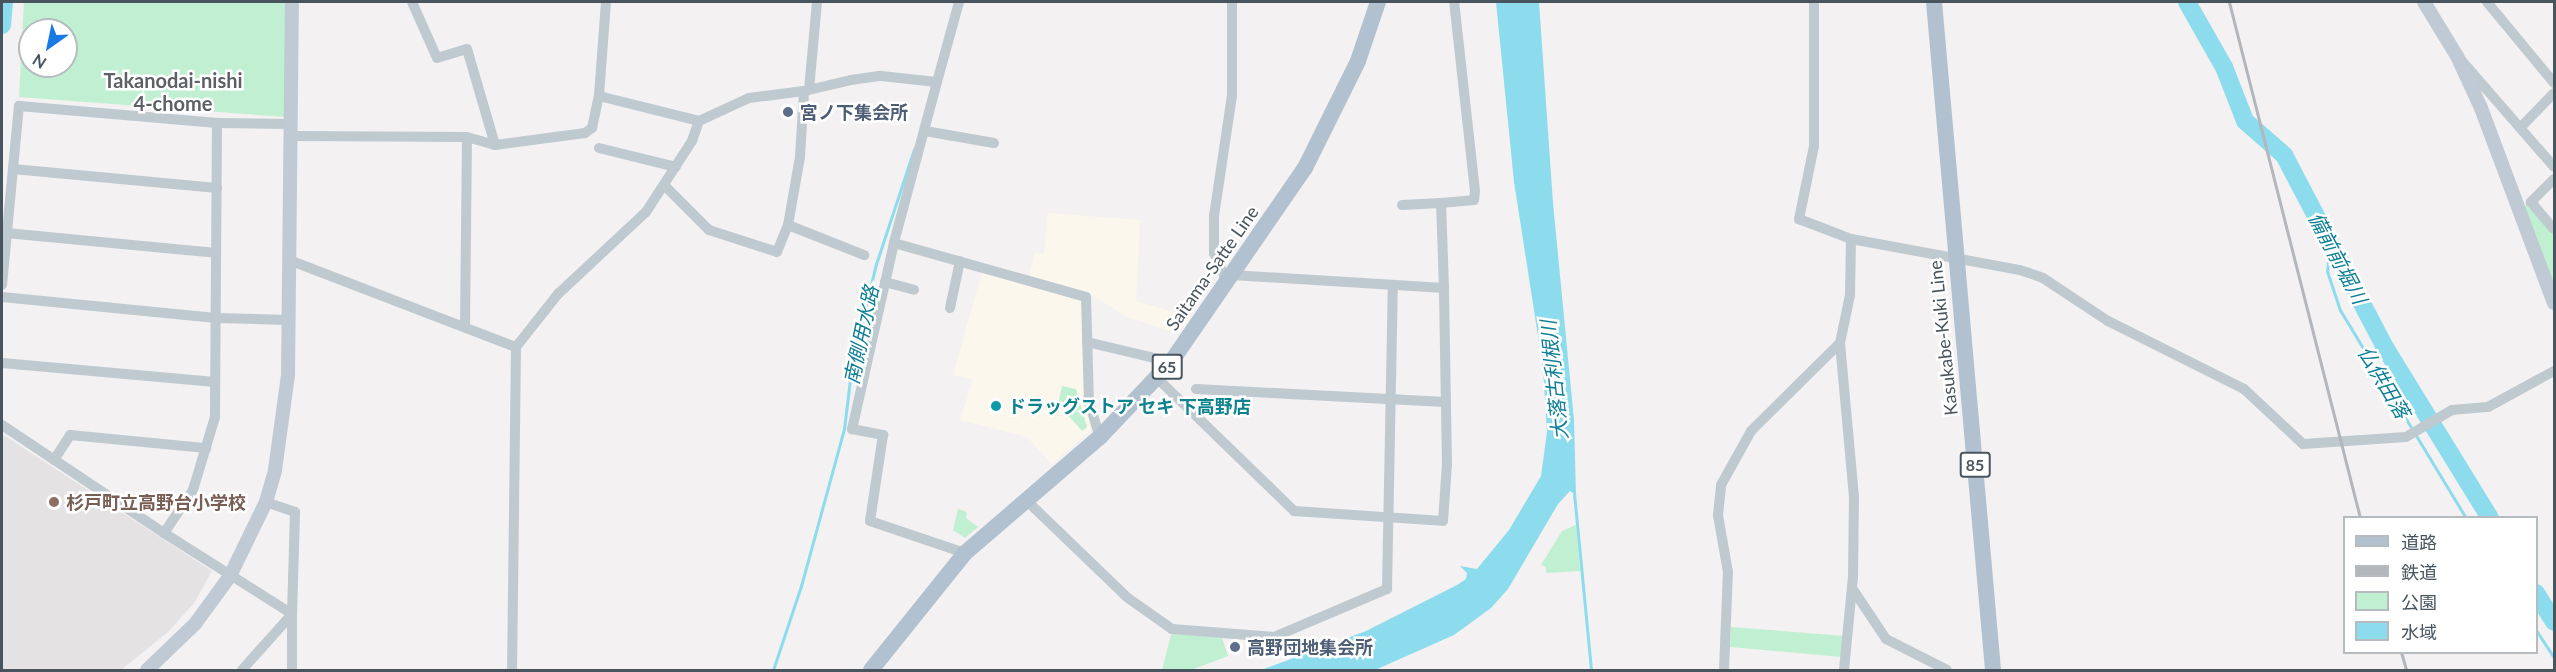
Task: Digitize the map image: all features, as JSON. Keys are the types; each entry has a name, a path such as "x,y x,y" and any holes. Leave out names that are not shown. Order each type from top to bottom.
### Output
{"main road":[{"name":"Saitama-Satte Line","path":"871,670 964,553 1100,437 1158,379 1171,362 1305,168 1358,61 1378,2"},
{"name":"Kasukabe-Kuki Line","path":"1934,2 1993,670"}],"street":[{"path":"147,670 195,624 230,576 266,502 286,409 292,2"},
{"path":"412,2 437,58 467,49 495,145"},
{"path":"2,285 19,106 290,130 467,137 495,145 585,133 592,128 599,96 606,2"},
{"path":"664,185 709,230 777,252 788,225 817,2"},
{"path":"959,2 894,243 852,429 883,435 870,521 964,553"},
{"path":"1232,2 1232,96 1214,216 1214,253 1229,279 1444,288"},
{"path":"1402,205 1474,200 1475,191 1454,2"},
{"path":"1814,2 1814,147 1799,219 1851,239 2043,278 2108,321 2244,389 2304,444 2416,431 2452,410 2488,407 2554,371"},
{"path":"2424,2 2457,56 2481,108 2554,303"},
{"path":"2487,2 2554,83"},
{"path":"2457,56 2554,167"},
{"path":"599,96 699,121 749,98 807,91 881,76 937,82"},
{"path":"2521,127 2554,93"},
{"path":"512,670 516,347 558,294 646,212 693,141 699,121"},
{"path":"164,533 193,490 215,417 217,123"},
{"path":"925,131 994,143"},
{"path":"465,327 467,137"},
{"path":"599,148 676,167"},
{"path":"13,169 217,188"},
{"path":"2554,179 2531,202 2554,229"},
{"path":"1158,379 1294,511 1443,521 1446,402 1441,203"},
{"path":"788,225 864,255"},
{"path":"6,233 216,253"},
{"path":"1844,670 1852,588 1854,497 1840,343 1850,295 1851,239"},
{"path":"894,243 1086,297 1089,402 1100,437"},
{"path":"289,260 516,347"},
{"path":"950,308 960,261"},
{"path":"885,282 914,290"},
{"path":"1026,500 1128,598 1172,628 1274,637 1387,589 1393,285"},
{"path":"2,297 216,318 288,320"},
{"path":"1087,342 1171,362"},
{"path":"1724,670 1728,572 1718,515 1721,485 1751,430 1840,343"},
{"path":"2,363 215,382"},
{"path":"1196,389 1391,402 1446,402"},
{"path":"2,426 292,615"},
{"path":"54,460 70,435 206,448"},
{"path":"266,502 295,512 291,670"},
{"path":"1852,588 1886,639 1947,670"},
{"path":"242,670 292,615"}],"shaded area":[{"path":"1048,213 1140,220 1136,301 1191,317 1179,334 1127,317 1088,293 1094,427 1052,464 1027,437 960,420 973,380 953,375 982,272 1028,282 1034,253 1044,254"},
{"name":"杉戸町立高野台小学校","path":"2,434 212,571 194,603 168,632 121,670 2,670"}],"green space":[{"path":"24,2 286,2 285,117 19,97 20,78 78,78 78,18 23,18"},
{"path":"2531,202 2554,229 2554,303 2518,210"},
{"path":"1062,386 1076,389 1087,427 1082,431 1058,404"},
{"path":"958,509 967,512 966,518 978,527 965,538 953,530"},
{"path":"1576,525 1580,571 1546,573 1546,567 1541,565 1562,531"},
{"path":"1731,627 1845,636 1842,657 1730,647"},
{"path":"1171,635 1222,638 1228,656 1191,670 1162,670"}],"water":[{"name":"大落古利根川","path":"1496,2 1539,2 1553,203 1574,420 1576,495 1570,491 1558,504 1508,589 1491,608 1454,635 1375,670 1261,670 1366,631 1466,579 1467,573 1460,566 1477,569 1509,530 1541,476 1547,432 1543,368 1514,182"}],"waterway":[{"path":"2,25 4,2"},
{"name":"備前前堀川","path":"2187,2 2224,67 2245,121 2284,155 2386,349 2489,516"},
{"name":"南側用水路","path":"773,670 801,586 844,429 852,363 876,264 914,149"},
{"name":"仏供田落","path":"2330,239 2327,271 2340,310 2465,516"},
{"path":"1574,493 1591,670"},
{"name":"備前前堀川","path":"2538,596 2554,622"},
{"name":"仏供田落","path":"2538,633 2554,658"}],"railway":[{"path":"2229,2 2359,516"},
{"path":"2402,654 2406,670"}],"place":[{"name":"宮ノ下集会所","path":"788,112"},
{"name":"ドラッグストア セキ 下高野店","path":"996,406"},
{"name":"杉戸町立高野台小学校","path":"54,502"},
{"name":"高野団地集会所","path":"1235,647"}],"district":[{"name":"Takanodai-nishi 4-chome","path":"173,92"}]}
